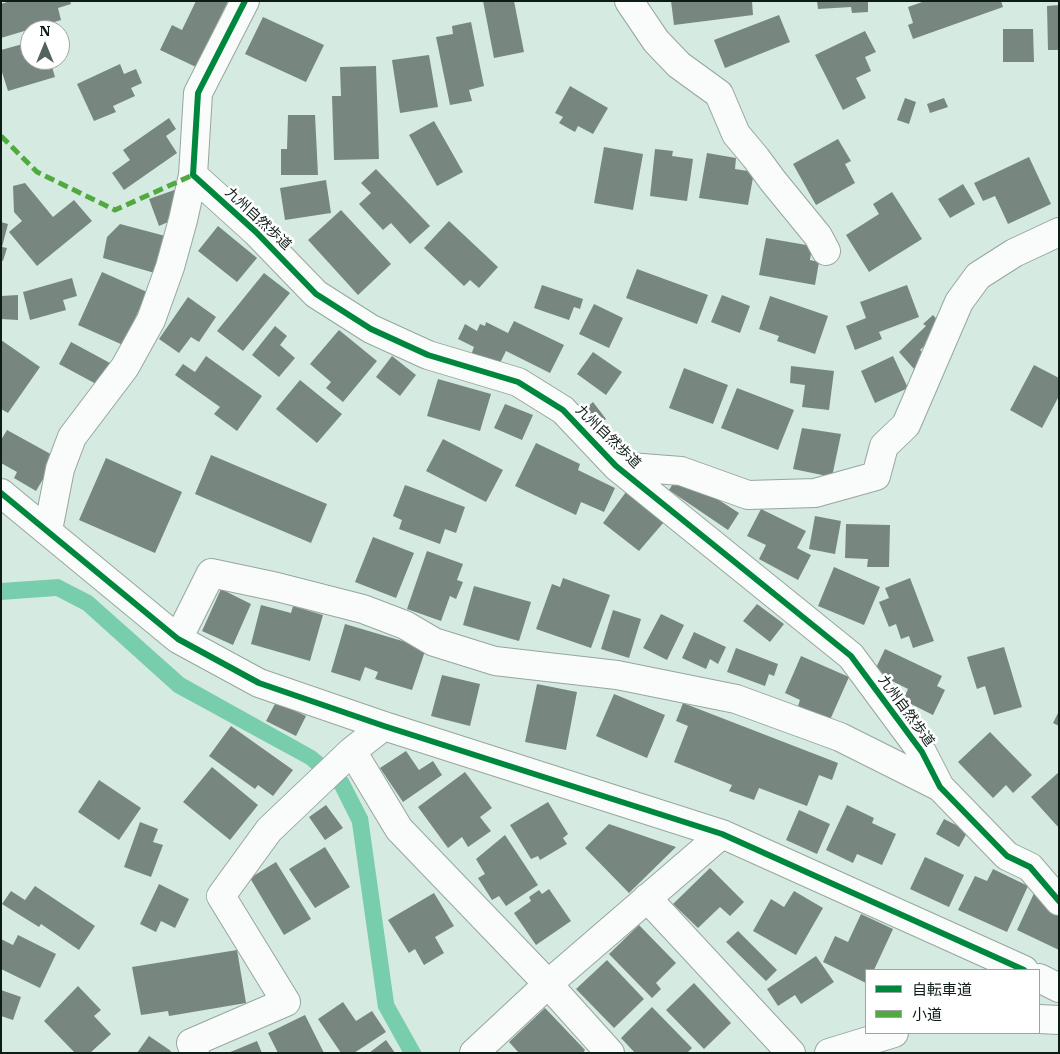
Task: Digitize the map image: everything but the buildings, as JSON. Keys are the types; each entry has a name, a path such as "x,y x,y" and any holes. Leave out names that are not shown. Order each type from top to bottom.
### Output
{"street":[{"path":"44,528 48,525 60,469 72,437 125,367 151,320 170,267 193,175 198,93 245,1"},
{"path":"629,1 656,41 679,65 718,94 736,134 818,236 826,251"},
{"name":"九州自然歩道","path":"193,175 256,232 316,294 371,329 428,355 518,382 563,410 616,466 851,656 922,752 940,787 1007,856 1030,867 1059,901"},
{"path":"616,466 681,471 748,495 816,493 876,476 884,446 906,425 959,302 978,276 1014,253 1059,232"},
{"path":"1,493 178,638 259,683 384,726 722,834 1022,969"},
{"path":"178,638 211,573 363,609 405,625 434,642 495,661 617,675 736,699 840,737 940,787"},
{"path":"195,1053 191,1043 286,1002 220,896 269,830 352,751 384,726"},
{"path":"352,751 399,829 548,984 610,1053"},
{"path":"474,1053 548,984 722,834"},
{"path":"647,898 791,1053"},
{"path":"1040,978 1059,988"},
{"path":"1040,1019 1059,1020"},
{"path":"829,1053 891,1034"}],"shaded area":[{"path":"59,579 92,596 184,678 315,751 348,778 368,817 394,1003 422,1053 403,1053 378,1008 352,823 335,789 306,764 174,692 83,610 56,596 1,600 1,583"}],"marked path":[{"path":"1,136 37,172 115,210 193,175"}],"cycle path":[{"path":"245,1 198,93 193,175 256,232 316,294 371,329 428,355 518,382 563,410 616,466 851,656 922,752 940,787 1007,856 1030,867 1059,901"},
{"path":"1,493 178,639 259,683 384,726 722,834 1022,969"}]}
